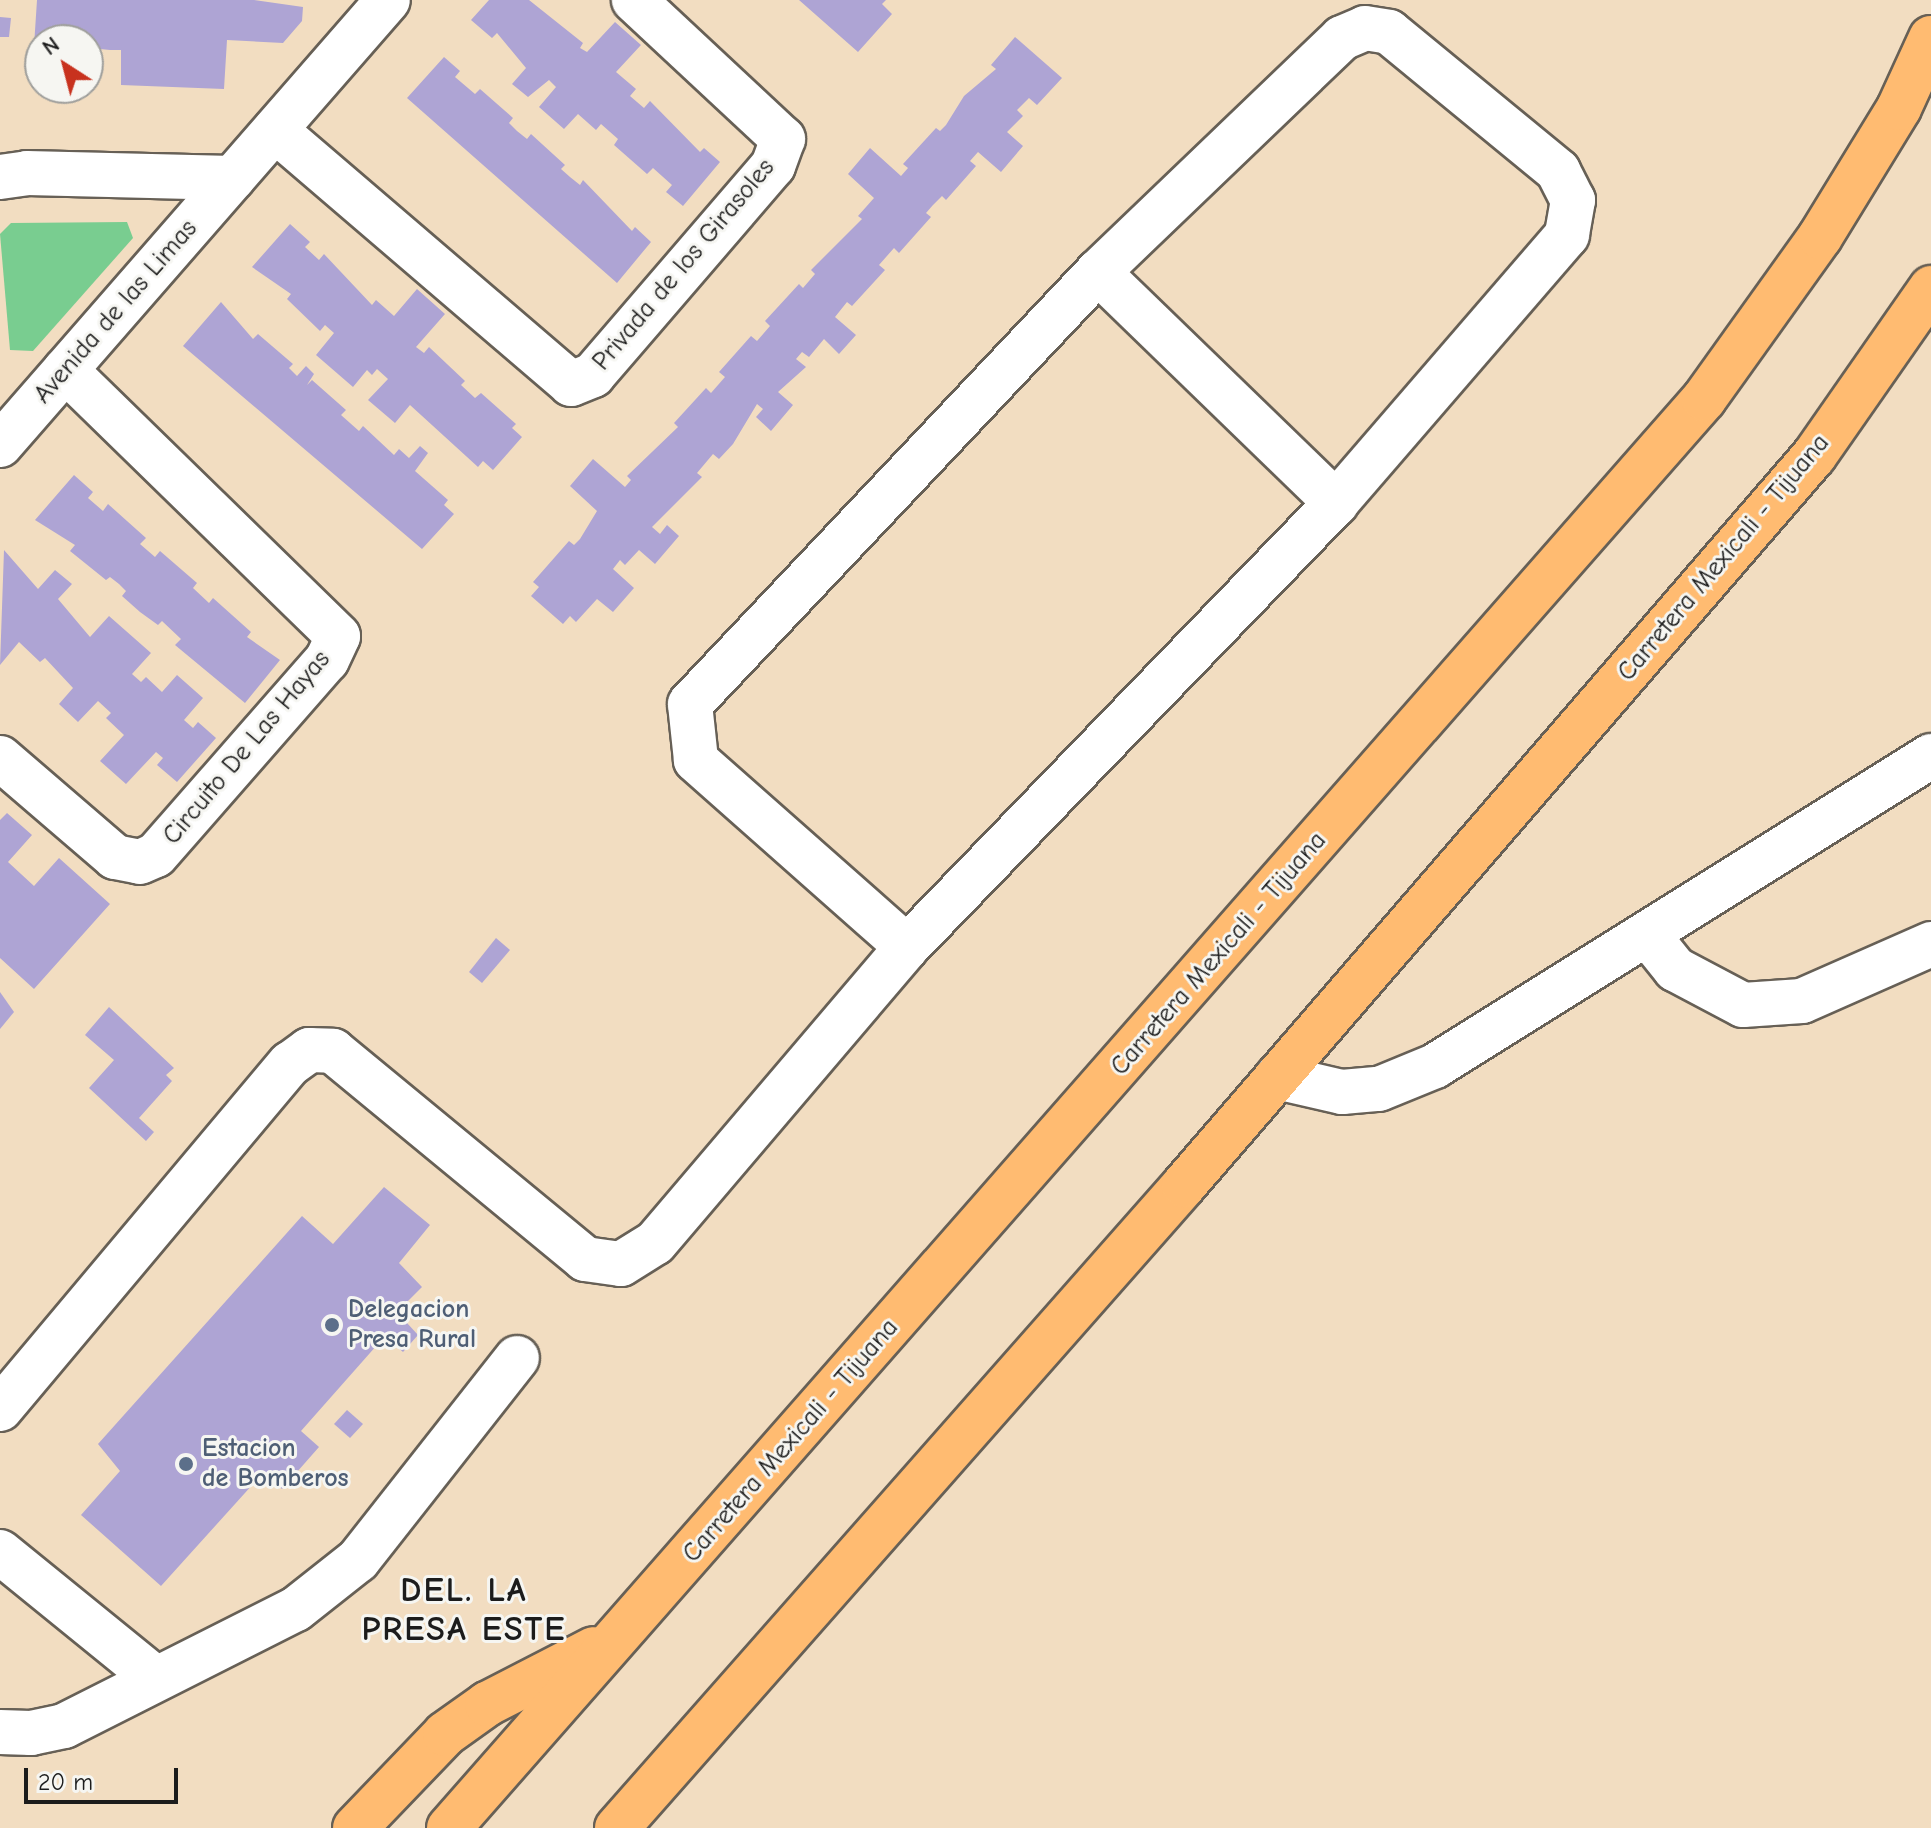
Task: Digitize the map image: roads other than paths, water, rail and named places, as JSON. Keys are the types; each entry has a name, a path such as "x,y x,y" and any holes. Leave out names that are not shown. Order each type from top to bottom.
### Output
{"main road":[{"name":"Carretera Mexicali - Tijuana","path":"449,1828 1704,399 1820,237 1899,108 1931,38"},
{"name":"Carretera Mexicali - Tijuana","path":"617,1828 1277,1077 1814,456 1931,288"},
{"path":"355,1828 445,1734 477,1711 618,1637"}],"street":[{"name":"Avenida de las Limas","path":"0,445 388,0"},
{"name":"Privada de los Girasoles","path":"275,130 571,384 593,375 773,166 783,139 634,0"},
{"path":"0,1409 290,1064 309,1050 333,1051 585,1259 621,1264 655,1243 907,947 1336,503 1567,235 1573,200 1558,171 1389,32 1365,28 1342,38 1098,272 690,704 696,760 907,947"},
{"name":"Avenida de las Limas","path":"0,177 27,173 233,178"},
{"path":"1098,272 1336,503"},
{"name":"Circuito De Las Hayas","path":"0,758 115,857 140,862 156,855 327,660 338,636 65,370"},
{"path":"1277,1077 1342,1092 1379,1089 1435,1066 1931,756"},
{"path":"1647,934 1675,969 1743,1005 1802,1001 1931,944"},
{"path":"0,1732 31,1733 64,1726 296,1609 358,1560 517,1358"},
{"path":"0,1552 156,1679"}],"place":[{"name":"Delegacion Presa Rural","path":"332,1325"},
{"name":"Estacion de Bomberos","path":"186,1464"}],"district":[{"name":"DEL. LA PRESA ESTE","path":"464,1610"}]}
